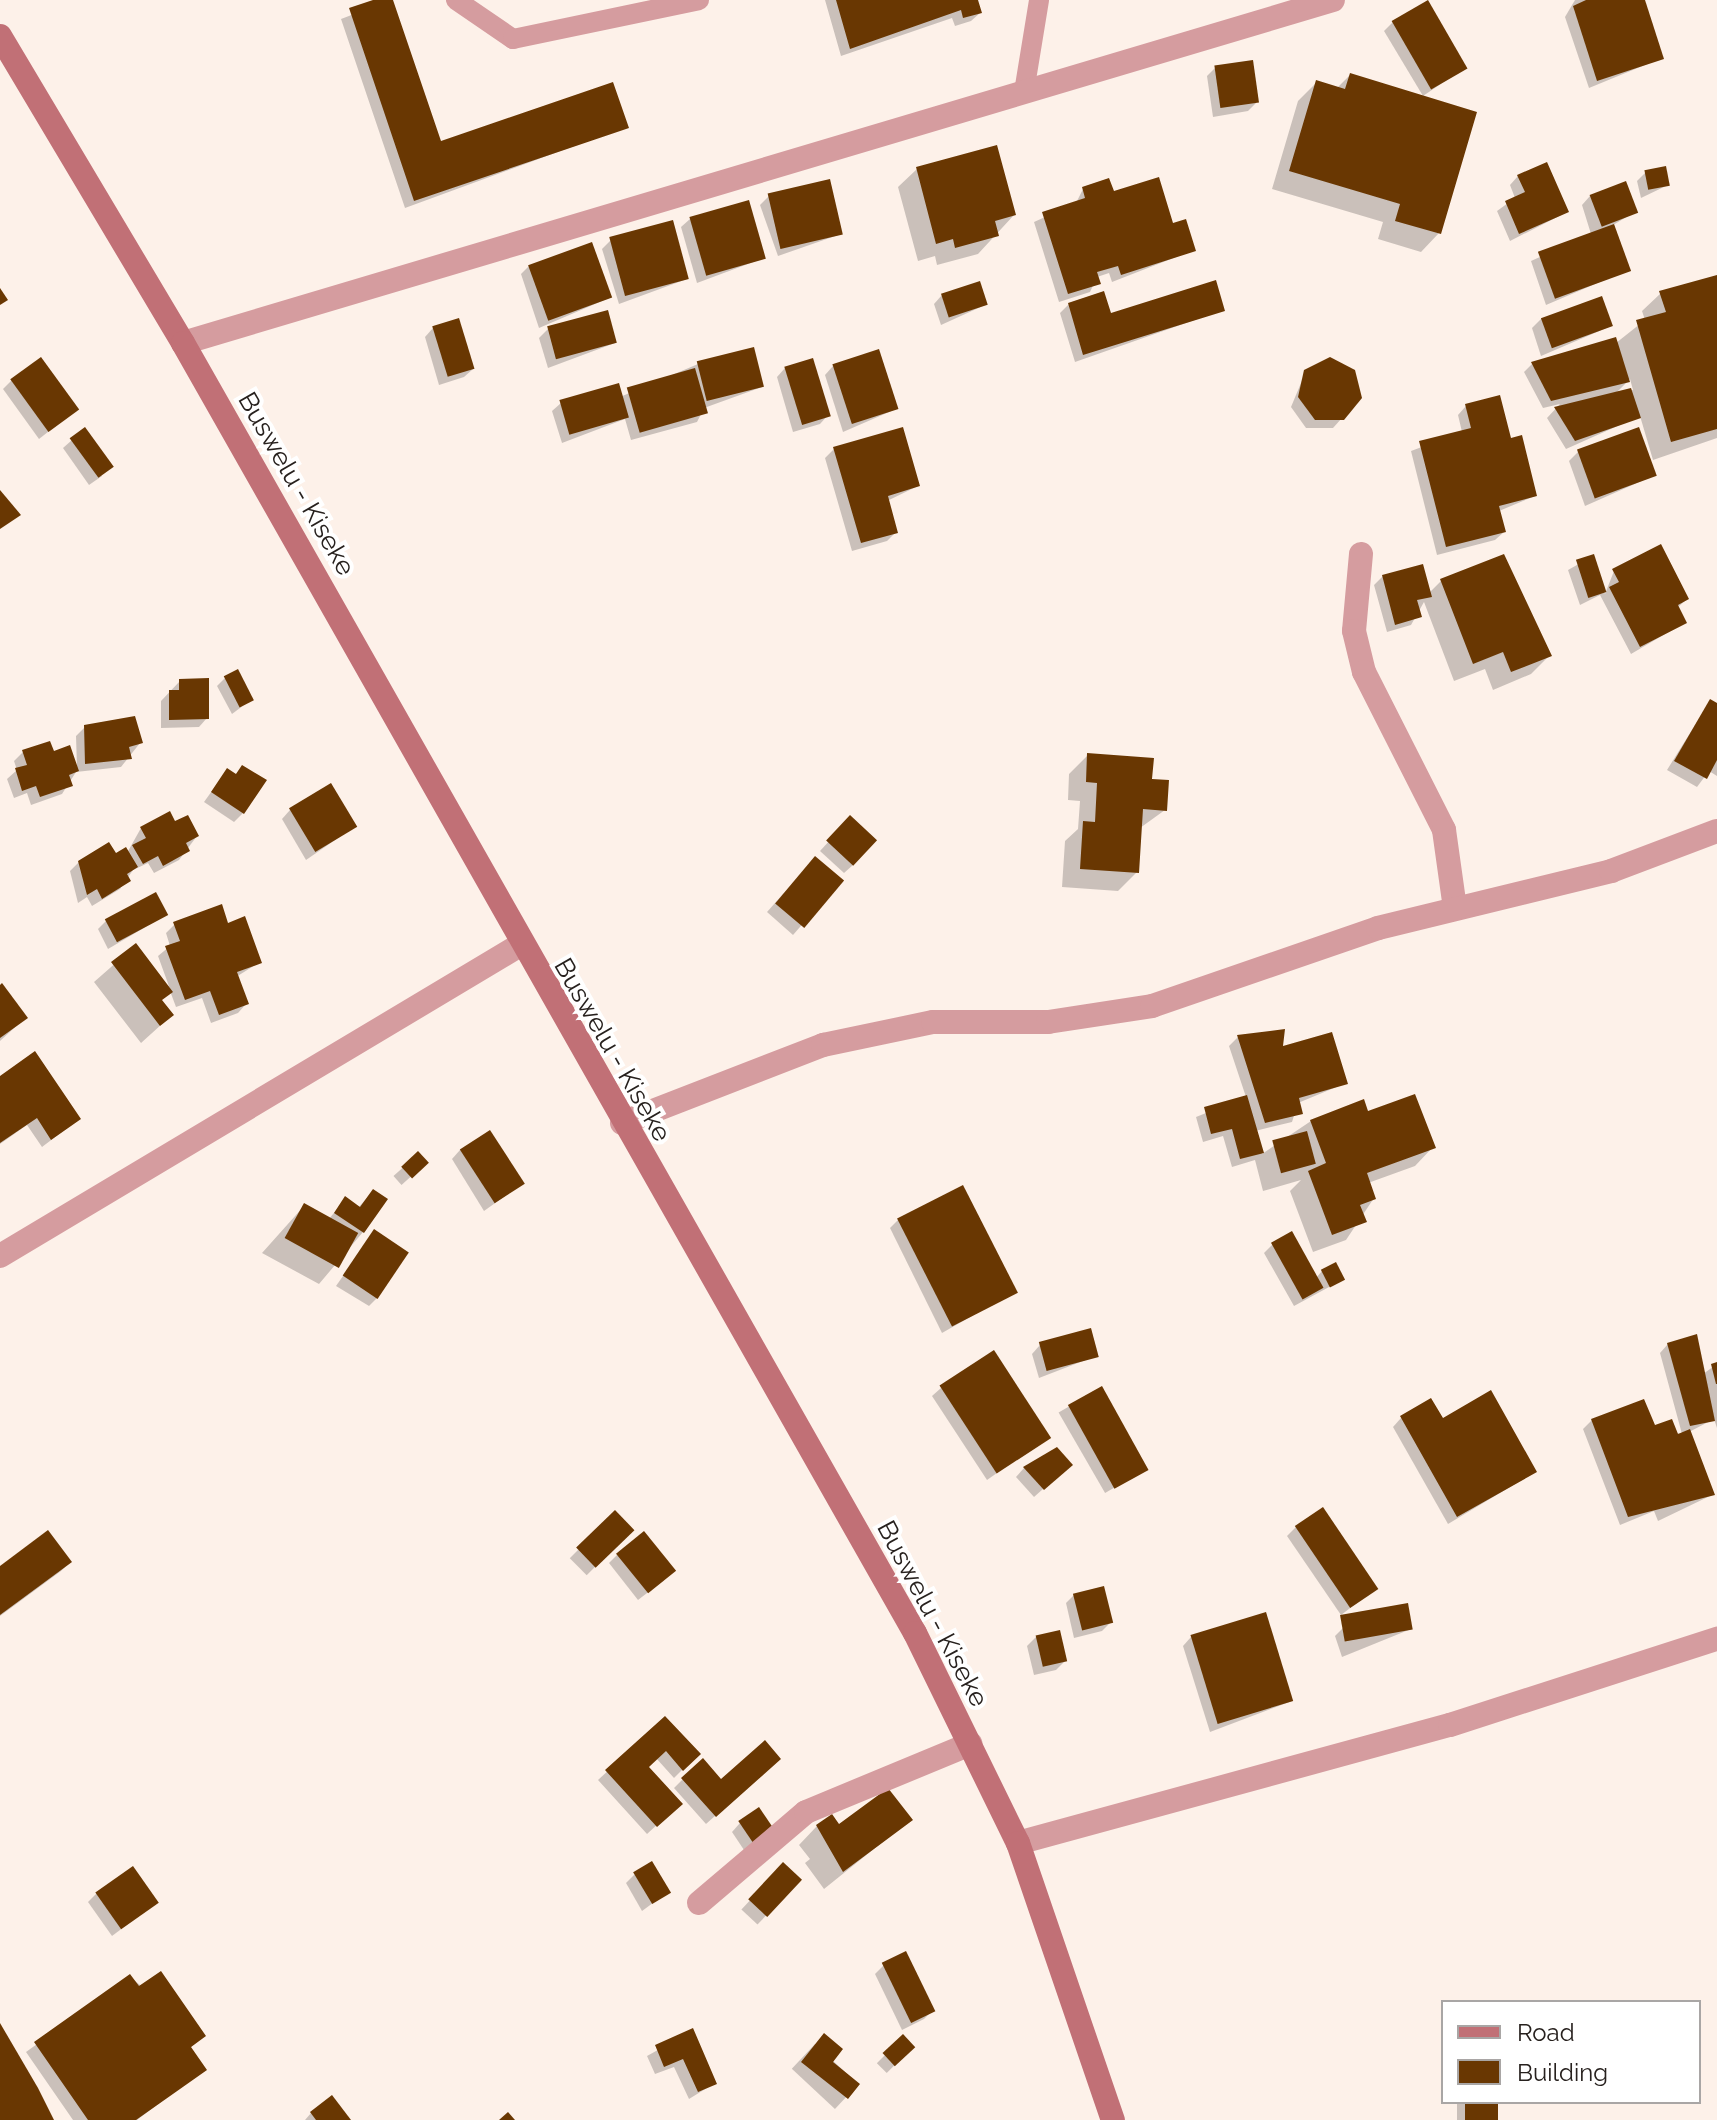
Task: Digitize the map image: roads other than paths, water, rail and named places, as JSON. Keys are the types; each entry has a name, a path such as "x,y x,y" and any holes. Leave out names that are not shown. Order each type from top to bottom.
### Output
{"main road":[{"name":"Buswelu - Kiseke","path":"0,36 183,343 520,945 915,1633 1018,1843 1113,2120"}],"street":[{"path":"183,343 1333,0"},
{"path":"1361,554 1354,631 1364,672 1444,830 1455,908"},
{"path":"622,1123 823,1045 933,1022 1034,1023 1152,1006 1455,908 1611,871 1717,831"},
{"path":"0,1256 520,945"},
{"path":"1018,1843 1450,1725 1717,1639"},
{"path":"699,1903 806,1812 970,1744"}],"lane":[{"path":"456,0 513,39 621,21 699,0"},
{"path":"621,21 627,0"},
{"path":"1024,92 1039,0"}]}
